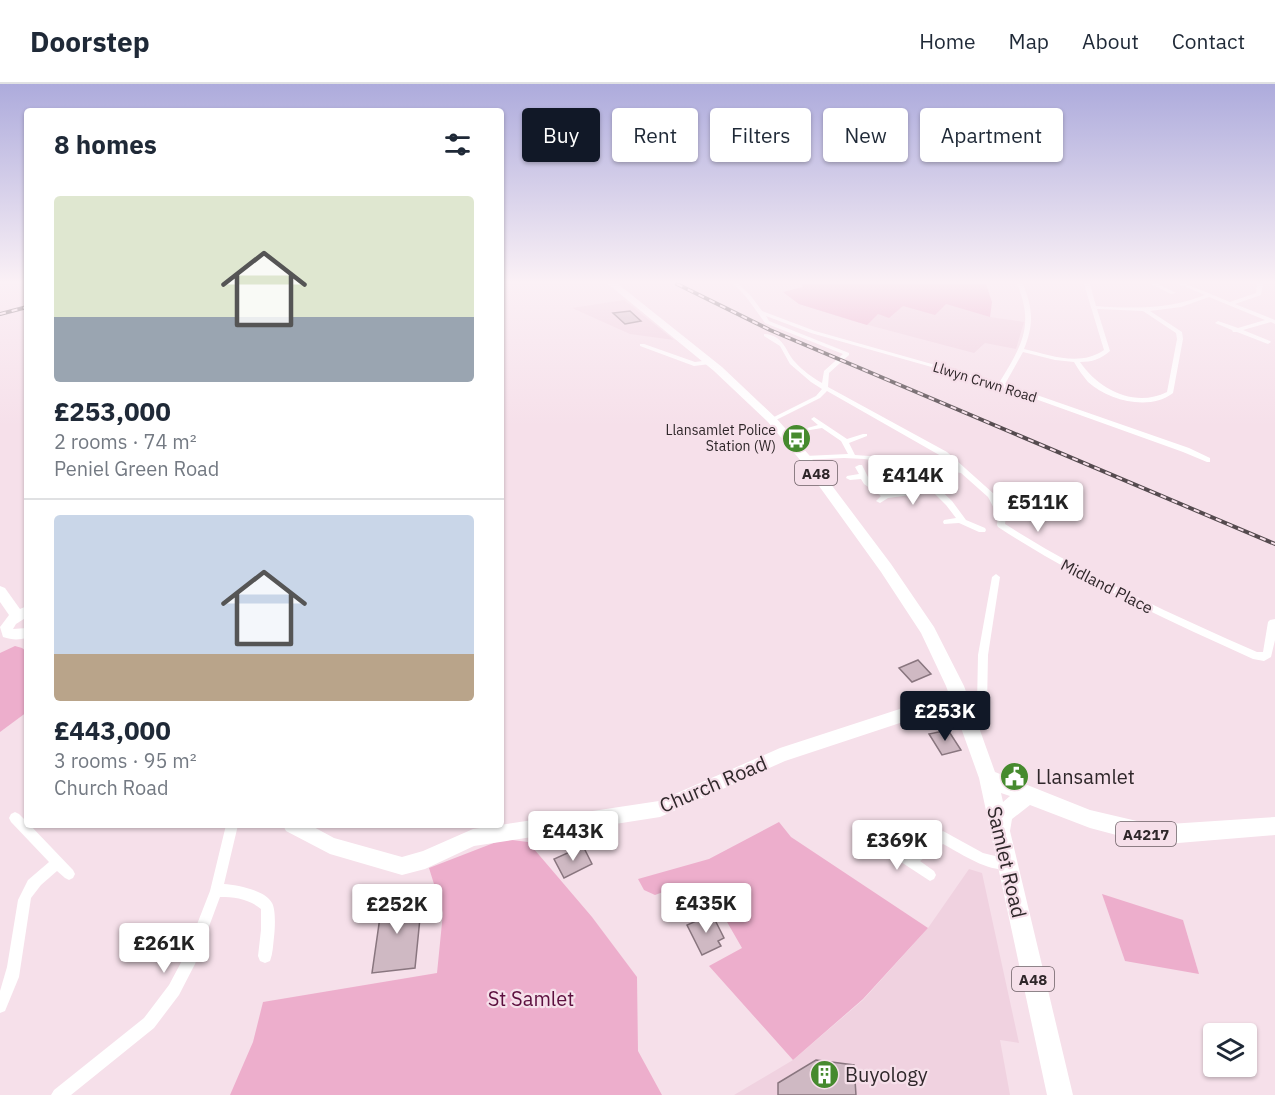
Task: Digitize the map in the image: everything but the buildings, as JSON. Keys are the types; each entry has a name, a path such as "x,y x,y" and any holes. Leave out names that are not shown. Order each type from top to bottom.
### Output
{"main road":[{"name":"A48","path":"671,331 710,362 772,420 805,458 907,597 944,661 988,778"},
{"name":"Samlet Road","path":"988,778 1028,795 1118,827 1145,834 1275,826"},
{"name":"Samlet Road","path":"988,778 1059,1095"},
{"path":"1002,838 1002,815 1028,795"}],"street":[{"name":"Llwyn Crwn Road","path":"803,331 1000,386 1186,450 1207,460"},
{"path":"1000,386 1022,350 1028,331"},
{"path":"1022,350 1076,360 1101,357 1107,351 1101,331"},
{"path":"1076,360 1089,379 1113,394 1149,399 1164,398 1170,393 1178,331"},
{"path":"1236,331 1268,342"},
{"path":"772,420 818,397 825,389 826,372 847,354 809,334"},
{"name":"Midland Place","path":"766,335 782,345 792,363 825,389 930,444 995,501 1002,516 1001,525 1067,566 1151,609 1256,656 1264,657 1268,654 1273,622"},
{"path":"642,345 694,364 710,362"},
{"path":"813,419 845,442 853,457"},
{"path":"806,430 821,426"},
{"path":"845,442 865,435"},
{"path":"805,458 853,457 963,471"},
{"path":"919,465 924,479 949,503 961,520 982,530"},
{"path":"859,467 863,476 883,499 934,489"},
{"path":"849,478 863,476"},
{"path":"947,522 961,520"},
{"path":"962,708 980,708 982,705 983,655 996,578"},
{"path":"0,591 22,614 7,625 4,635 24,634"},
{"name":"Church Road","path":"298,828 330,845 402,866 424,860 473,838 660,808 780,755 912,712 962,708"},
{"path":"15,818 24,828"},
{"path":"24,828 69,874"},
{"path":"59,1095 149,1023 174,990 190,959 216,891 231,828"},
{"path":"910,861 943,837 981,859 1008,864"},
{"path":"882,843 930,875"},
{"path":"0,1006 8,992 16,960 23,902 34,882 57,863"},
{"path":"216,891 248,894 261,900 267,906 268,930 265,956"}],"shaded area":[{"path":"624,331 663,331 674,340"},
{"path":"891,331 1021,331 1016,349 985,343 974,353"},
{"path":"969,869 982,873 1019,1043 1000,1040 1010,1095 734,1095 793,1060 863,1000 928,928"}],"green space":[{"path":"15,646 24,650 24,714 0,732 0,653"},
{"path":"779,822 791,837 928,928 863,999 793,1060 709,966 742,948 719,908 698,916 682,885 655,895 644,890 638,879 709,859"},
{"name":"St Samlet","path":"504,839 528,842 592,917 637,977 638,1051 662,1095 230,1095 253,1042 263,1002 437,973 443,913 429,868"},
{"path":"1102,894 1183,920 1199,974 1125,961"}],"railway":[{"path":"773,331 1275,544"}],"place":[{"name":"Llansamlet Police Station (W)","path":"797,438"},
{"name":"Llansamlet","path":"1015,776"},
{"name":"Buyology","path":"824,1074"}]}
